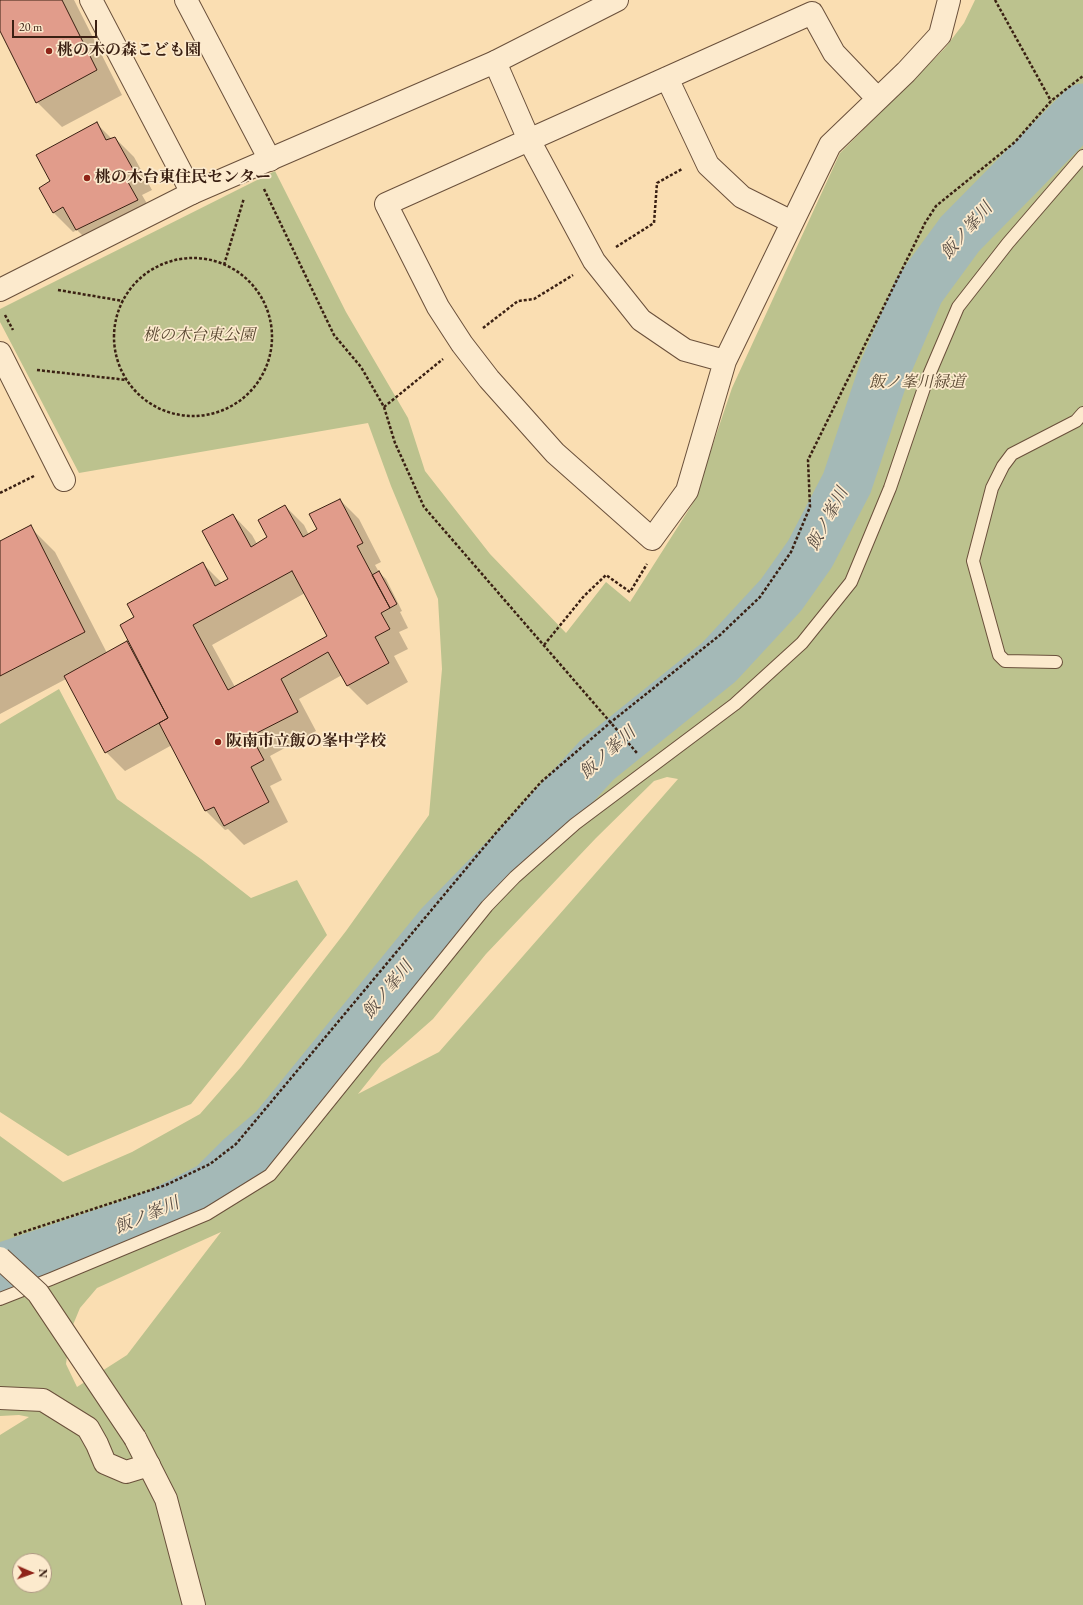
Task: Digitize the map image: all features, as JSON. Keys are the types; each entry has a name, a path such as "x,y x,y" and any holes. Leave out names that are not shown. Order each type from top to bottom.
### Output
{"street":[{"path":"91,0 192,193"},
{"path":"186,0 262,163"},
{"path":"0,290 192,193 496,62 617,0"},
{"path":"878,99 834,53 812,13 386,204 438,307 462,344 489,379 555,453 652,539 687,491 724,361 830,145 878,99 906,72 940,34 949,0"},
{"path":"496,62 529,140 594,262 641,320 685,350 724,361"},
{"path":"667,78 708,165 742,197 792,222"},
{"path":"0,353 60,473"},
{"path":"0,1258 38,1293 135,1438 166,1498 194,1605"},
{"path":"0,1398 43,1400 88,1428 105,1463 126,1472 149,1465"}],"lane":[{"path":"0,1299 52,1279 207,1214 270,1174 487,906 515,877 575,824 735,704 802,643 850,582 890,488 926,382 958,308 1008,243 1083,156"},
{"path":"1056,662 1005,661 999,654 973,561 992,488 1003,466 1012,454 1076,421 1083,413"}],"path":[{"path":"995,0 1051,101"},
{"path":"7,1237 166,1185 210,1164 236,1144 494,834 541,782 611,722 720,635 760,597 791,552 810,507 808,460 925,223 936,206 1015,142 1051,101 1083,76"},
{"path":"384,407 518,301 534,299 654,223 657,183 704,157"},
{"path":"224,265 262,163"},
{"path":"262,163 334,335 361,367 384,407 395,443 424,507 650,767"},
{"path":"198,258 216,261 233,268 248,280 261,296 269,314 272,333 271,352 265,371 254,388 239,402 223,411 204,416 184,416 165,412 148,403 134,390 123,374 116,355 114,336 117,318 123,301 133,285 147,273 162,264 180,259 198,258"},
{"path":"56,290 123,301"},
{"path":"11,312 5,315 16,336"},
{"path":"36,370 127,380"},
{"path":"0,493 60,473"},
{"path":"544,645 584,596 606,575 630,592 651,557 652,539"}],"green space":[{"path":"975,0 1083,0 1083,1605 0,1605 0,1435 29,1417 19,1415 0,1416 0,1136 63,1182 132,1152 200,1114 241,1067 346,931 429,815 442,669 438,599 391,486 368,423 79,473 0,322 0,309 275,171 346,312 408,418 425,471 490,554 566,633 606,582 630,602 693,503 732,388 840,153 945,48 964,23","holes":["667,777 678,779 439,1052 358,1094 382,1064 433,1019 486,954 596,838 654,781","221,1232 127,1355 77,1387 66,1364 70,1332 80,1308 97,1288"]},
{"path":"59,689 117,799 201,859 251,898 297,880 327,935 191,1104 68,1156 0,1112 0,724"}],"building":[{"name":"桃の木の森こども園","path":"0,0 62,0 97,70 36,103 0,31"},
{"name":"桃の木台東住民センター","path":"97,122 106,140 115,137 134,171 124,175 138,200 76,230 63,207 53,213 39,188 50,181 36,155"},
{"path":"340,499 363,543 357,546 390,608 381,613 390,629 375,637 389,663 347,686 328,652 281,679 298,712 251,736 264,760 251,767 269,802 224,826 214,807 205,811 159,723 168,718 120,625 134,617 127,604 203,562 215,586 228,579 202,531 233,514 251,547 267,537 258,520 285,505 303,537 317,529 309,514","holes":["292,571 327,636 228,690 193,625"]},
{"path":"31,525 85,632 0,676 0,541"},
{"path":"379,571 397,604 390,608 372,575"},
{"path":"127,641 168,718 105,753 64,676"}],"waterway":[{"name":"飯ノ峯川","path":"0,1269 159,1214 212,1187 240,1159 274,1130 440,926 516,848 597,760 719,662 781,595 810,554 847,483 885,369 919,290 960,234 1083,109"}],"place":[{"name":"桃の木の森こども園","path":"49,51"},
{"name":"桃の木台東住民センター","path":"87,178"},
{"name":"阪南市立飯の峯中学校","path":"218,742"}],"park label":[{"name":"桃の木台東公園","path":"199,336"},
{"name":"飯ノ峯川緑道","path":"917,383"}]}
